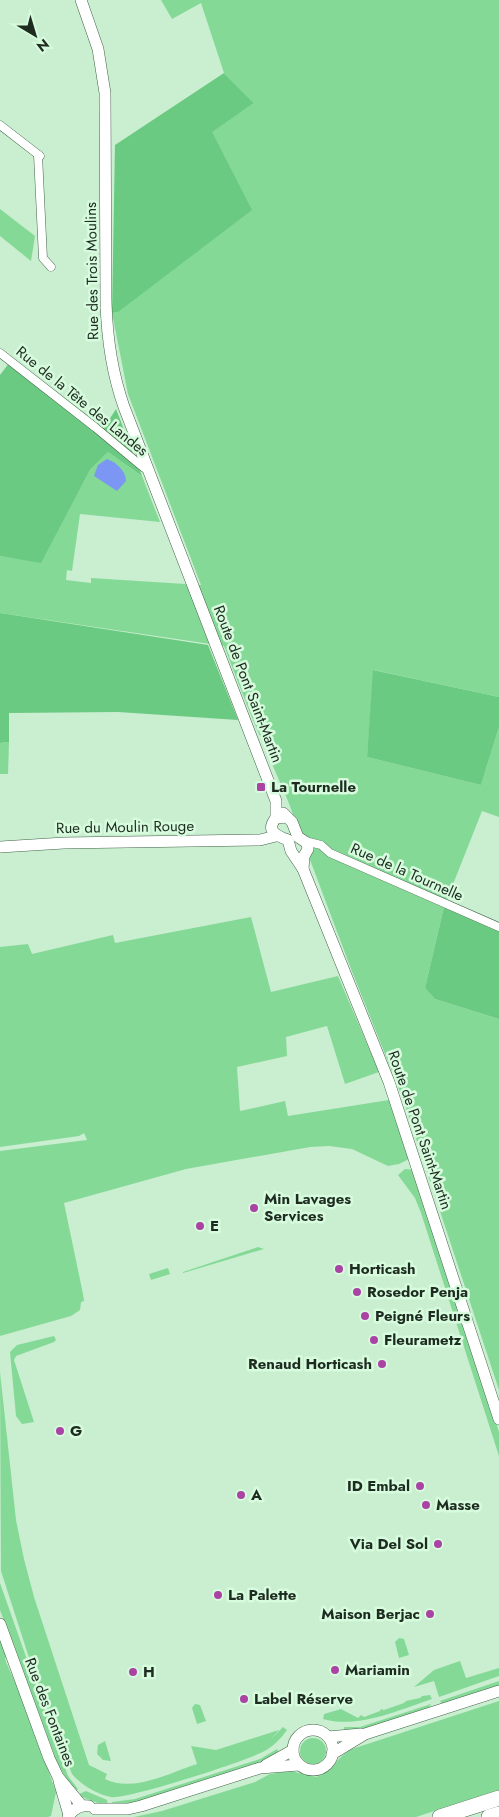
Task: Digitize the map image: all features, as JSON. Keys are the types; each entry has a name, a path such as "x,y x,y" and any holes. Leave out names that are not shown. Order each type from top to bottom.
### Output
{"highway":[{"path":"440,1817 499,1798"},
{"path":"489,1817 499,1814"}],"main road":[{"name":"Rue des Trois Moulins","path":"81,0 98,50 105,93 106,302 109,347 121,397 185,562"},
{"name":"Route de Pont Saint-Martin","path":"185,562 278,806 278,825"},
{"path":"292,822 303,850 288,840 278,825 292,822"},
{"name":"Rue du Moulin Rouge","path":"0,847 64,843 250,839 278,825"},
{"name":"Route de Pont Saint-Martin","path":"303,850 303,870 389,1082 499,1419"},
{"name":"Rue des Fontaines","path":"0,1624 49,1758 58,1776 82,1806"},
{"path":"328,1737 365,1734 499,1691"},
{"path":"68,1816 73,1810 82,1806 98,1813 141,1806 260,1768 293,1750 298,1737 307,1731 318,1731 328,1737 332,1745 332,1754 328,1763 320,1768 311,1770 299,1764 260,1768"},
{"path":"332,1754 365,1734"},
{"path":"293,1750 299,1764"},
{"path":"58,1776 68,1816"},
{"path":"121,1815 141,1806"}],"street":[{"path":"0,125 40,156 43,258 51,268"},
{"name":"Rue de la Tête des Landes","path":"0,353 144,468 148,468"},
{"name":"Rue de la Tournelle","path":"303,850 330,853 499,927"}],"green space":[{"path":"161,0 499,0 499,697 374,670 367,757 481,785 499,727 499,817 482,811 444,907 425,988 435,999 499,1019 499,1390 403,1099 351,969 288,801 250,713 224,646 0,613 0,556 41,562 90,470 108,452 142,476 160,522 80,514 72,571 67,570 66,580 91,583 91,578 201,585 128,394 112,313 118,312 211,132 254,103 224,73 201,3 172,19"},
{"path":"224,73 254,103 212,132 252,210 118,312 112,313 115,145"},
{"path":"0,209 35,236 31,261 0,236"},
{"path":"13,358 104,428 116,409 142,476 108,452 90,470 41,563 0,556 0,375"},
{"path":"0,613 208,645 238,720 118,712 9,713 9,742 0,743"},
{"path":"373,670 499,697 499,727 481,785 367,757"},
{"path":"9,742 8,774 0,774 0,743"},
{"path":"444,907 499,931 499,1019 435,999 425,988"},
{"path":"251,917 271,992 338,976 379,1072 345,1084 327,1026 286,1037 287,1056 237,1067 240,1111 285,1101 288,1116 389,1100 388,1097 409,1159 399,1164 388,1166 352,1149 329,1146 310,1147 186,1169 64,1203 83,1294 84,1301 81,1302 80,1310 71,1316 0,1336 0,1151 87,1140 84,1133 79,1136 0,1147 0,947 28,944 32,954 113,935 115,943"},
{"path":"405,1169 416,1170 473,1351 473,1359 479,1369 499,1432 499,1456 421,1213 415,1198 398,1175"},
{"path":"258,1247 264,1249 183,1273 183,1272"},
{"path":"168,1268 170,1274 151,1280 149,1274"},
{"path":"54,1336 56,1340 54,1342 16,1356 14,1360 34,1422 22,1424 16,1416 10,1352 17,1345"},
{"path":"0,1372 16,1520 24,1559 34,1597 89,1765 107,1774 105,1779 116,1783 139,1783 197,1764 191,1746 216,1750 279,1730 271,1739 283,1727 287,1730 271,1747 247,1759 159,1787 121,1796 106,1796 90,1789 72,1774 32,1667 1,1571"},
{"path":"0,1583 68,1776 78,1789 75,1792 58,1765 0,1610"},
{"path":"0,1635 8,1657 5,1658 6,1662 23,1700 56,1792 51,1816 48,1817 0,1817"},
{"path":"399,1638 404,1639 409,1655 399,1658 395,1642"},
{"path":"460,1661 466,1678 499,1668 499,1676 439,1697 434,1681 414,1687 434,1670"},
{"path":"499,1681 499,1686 442,1704 440,1701"},
{"path":"430,1695 432,1699 378,1717 350,1722 323,1719 324,1714 341,1709 358,1718 361,1715 364,1717 381,1709 384,1710 406,1701"},
{"path":"499,1701 499,1790 416,1817 134,1817 162,1811 255,1782 270,1774 290,1771 317,1777 327,1771 352,1749"},
{"path":"195,1704 200,1705 206,1721 197,1724 192,1708"},
{"path":"431,1704 429,1708 362,1730 345,1733 344,1727 360,1727"},
{"path":"313,1738 322,1742 326,1751 322,1760 313,1764 304,1760 300,1751 304,1742"},
{"path":"105,1741 111,1761 103,1760 97,1754 98,1745"},
{"path":"277,1749 279,1754 255,1765 140,1801 112,1806 112,1802 135,1799 260,1759"},
{"path":"86,1791 107,1800 108,1807 77,1795"}],"water":[{"path":"107,459 120,467 126,477 126,481 117,491 94,476 98,465"}],"place":[{"name":"La Tournelle","path":"261,787"},
{"name":"Min Lavages Services","path":"254,1208"},
{"name":"E","path":"200,1226"},
{"name":"Horticash","path":"339,1269"},
{"name":"Rosedor Penja","path":"357,1292"},
{"name":"Peigné Fleurs","path":"365,1316"},
{"name":"Fleurametz","path":"374,1340"},
{"name":"Renaud Horticash","path":"382,1364"},
{"name":"G","path":"60,1431"},
{"name":"ID Embal","path":"420,1486"},
{"name":"A","path":"241,1495"},
{"name":"Masse","path":"426,1505"},
{"name":"Via Del Sol","path":"438,1544"},
{"name":"La Palette","path":"218,1595"},
{"name":"Maison Berjac","path":"430,1614"},
{"name":"Mariamin","path":"335,1670"},
{"name":"H","path":"133,1672"},
{"name":"Label Réserve","path":"244,1699"}]}
